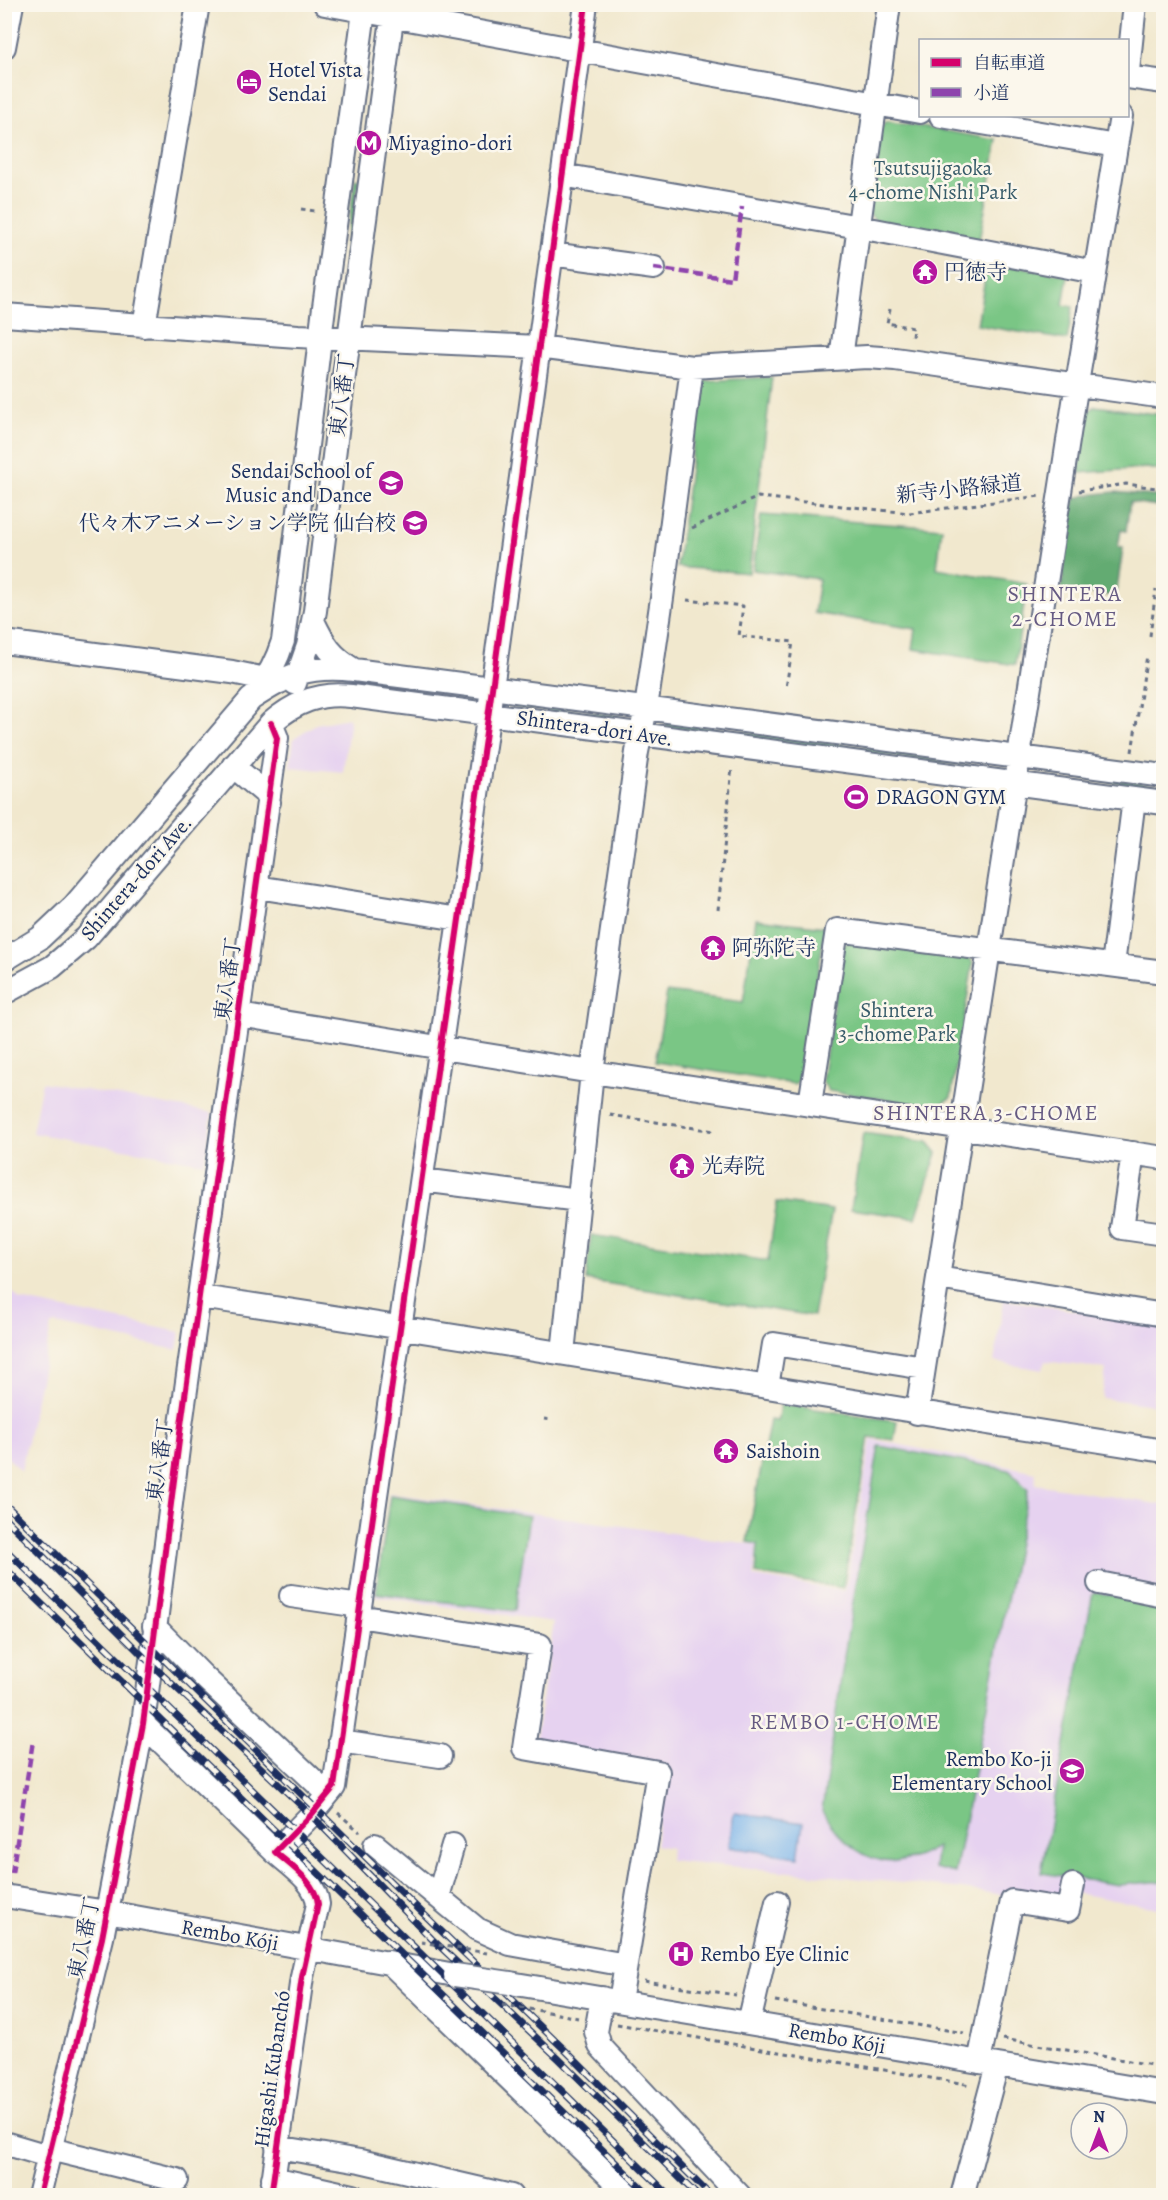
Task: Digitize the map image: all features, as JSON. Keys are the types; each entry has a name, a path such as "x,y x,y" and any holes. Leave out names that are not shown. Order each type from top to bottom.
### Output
{"street":[{"path":"4,47 12,4"},
{"path":"144,326 198,4"},
{"path":"325,4 393,10 579,49 919,112"},
{"path":"143,1724 275,1852 334,1787 492,687 586,4"},
{"path":"841,358 889,4"},
{"path":"1129,61 1135,4"},
{"name":"東八番丁","path":"284,680 277,659 283,641 365,8"},
{"name":"東八番丁","path":"39,2196 107,1912 143,1724 154,1626 269,802 277,738 271,723 284,680 308,646 314,621 393,10"},
{"path":"1129,77 1164,82"},
{"path":"947,117 1116,146"},
{"path":"917,1413 1014,782 1121,117"},
{"path":"562,175 859,227 1095,272"},
{"path":"551,254 654,268"},
{"path":"4,315 321,337 538,347 692,367 841,358 895,359 1164,397"},
{"path":"563,1353 592,1072 639,734 646,708 672,526 692,367"},
{"path":"314,621 327,650 354,670"},
{"path":"283,641 287,654 284,680"},
{"path":"4,642 284,680 334,694"},
{"name":"Shintera-dori Ave.","path":"284,680 338,668 1164,776"},
{"name":"東八番丁","path":"251,699 284,680"},
{"name":"Shintera-dori Ave.","path":"4,993 52,967 86,938 271,723 286,711 302,703 334,694 1164,803"},
{"name":"Shintera-dori Ave.","path":"4,960 40,938 74,906 251,699"},
{"path":"233,766 266,793 269,802"},
{"path":"1113,965 1134,799"},
{"path":"257,887 459,919"},
{"path":"810,1104 837,930 1164,972"},
{"path":"239,1016 1164,1158"},
{"path":"1133,1153 1122,1228 1164,1234"},
{"path":"422,1180 579,1200"},
{"path":"938,1278 1164,1315"},
{"path":"200,1297 563,1353 1164,1452"},
{"path":"766,1387 774,1344 924,1368"},
{"path":"1099,1584 1164,1596"},
{"path":"291,1596 540,1645 524,1749 660,1763 630,1972 598,2021 596,2032 600,2046 740,2196"},
{"path":"154,1626 326,1797"},
{"path":"340,1741 440,1756"},
{"path":"375,1845 477,1929 510,1944 630,1972"},
{"path":"438,1897 453,1845"},
{"name":"Higashi Kubanchó","path":"272,2187 302,1977 315,1924 317,1896 312,1886 275,1852"},
{"path":"962,2196 988,2064 984,2036 1012,1901 1068,1910 1073,1885"},
{"name":"Rembo Kóji","path":"4,1896 107,1912 455,1975 1164,2093"},
{"path":"749,2023 777,1902"},
{"path":"389,1962 630,2196"},
{"path":"4,2143 177,2180"},
{"path":"278,2146 360,2161 511,2196"},
{"path":"272,2187 353,2196"}],"path":[{"path":"301,209 315,211"},
{"path":"890,309 887,324 913,328 912,337"},
{"path":"1149,636 1156,589"},
{"path":"687,600 743,606 739,636 792,642 786,688"},
{"path":"1132,754 1147,655"},
{"path":"718,910 732,765"},
{"path":"610,1115 714,1131"},
{"path":"544,1419 551,1420"},
{"path":"326,1797 375,1845"},
{"path":"421,1942 487,1953"},
{"path":"630,1972 755,1998 1164,2067"},
{"path":"502,2004 979,2086"}],"shaded area":[{"path":"350,718 343,772 290,767 294,738 316,724"},
{"path":"42,1082 212,1113 204,1163 32,1133"},
{"path":"5,1284 20,1300 180,1332 177,1350 55,1324 51,1327 21,1471 5,1455"},
{"path":"1004,1300 1163,1324 1163,1391 1154,1390 1153,1405 1102,1398 1106,1369 1045,1361 1043,1370 994,1362"},
{"path":"871,1439 1036,1472 1035,1484 1163,1505 1163,1909 1076,1893 1073,1905 955,1888 669,1860 671,1848 655,1845 667,1767 543,1745 536,1737 554,1622 374,1596 389,1493 757,1545 754,1577 845,1591"}],"green space":[{"name":"Tsutsujigaoka 4-chome Nishi Park","path":"886,121 998,140 979,241 877,222 869,213 879,129"},
{"path":"355,179 359,179 350,245 346,244"},
{"path":"988,261 1068,275 1063,305 1073,307 1067,340 977,325"},
{"path":"772,377 749,573 677,567 701,385 704,381"},
{"path":"1095,406 1163,415 1163,471 1147,468 1079,473 1087,413"},
{"path":"1115,492 1163,497 1163,507 1130,502 1126,531 1121,530 1118,547 1123,548 1116,596 1061,590 1074,499 1086,495"},
{"path":"761,515 942,528 937,568 1027,584 1015,665 913,649 916,629 814,613 819,579 753,570"},
{"path":"514,703 620,716 622,719 515,707"},
{"path":"666,722 866,748 982,768 667,727"},
{"path":"1049,771 1163,786 1163,792 1121,783 1048,773"},
{"path":"756,919 825,927 802,1078 794,1084 655,1062 667,992 743,1002"},
{"name":"Shintera 3-chome Park","path":"852,939 964,952 973,963 951,1097 937,1107 829,1091 822,1081 842,947"},
{"path":"863,1133 928,1142 937,1153 916,1218 851,1209"},
{"path":"777,1202 832,1210 813,1316 586,1280 591,1235 768,1261"},
{"path":"781,1404 897,1421 894,1440 869,1437 843,1588 756,1574 758,1544 747,1542 770,1420 777,1421"},
{"path":"879,1446 1009,1470 1028,1490 955,1873 934,1868 937,1847 902,1861 877,1860 866,1855 845,1841 822,1811 845,1650"},
{"path":"390,1495 529,1516 515,1611 376,1593"},
{"path":"1093,1592 1163,1604 1163,1881 1118,1885 1041,1873"}],"water":[{"path":"734,1813 803,1823 798,1857 729,1847"}],"railway":[{"path":"4,1503 566,2051 711,2196"},
{"path":"4,1517 150,1663 311,1815 432,1939 558,2058 698,2196"},
{"path":"4,1548 670,2196"},
{"path":"4,1567 650,2196"}],"marked path":[{"path":"654,268 732,279 742,207"},
{"path":"12,1873 33,1741"}],"cycle path":[{"path":"271,2196 302,1977 318,1904 308,1882 275,1852 334,1787 486,732 586,4"},
{"path":"39,2196 102,1938 143,1724 181,1425 277,738 271,723"}],"place":[{"name":"Hotel Vista Sendai","path":"249,82"},
{"name":"Miyagino-dori","path":"369,143"},
{"name":"円徳寺","path":"925,272"},
{"name":"Sendai School of Music and Dance","path":"391,483"},
{"name":"代々木アニメーション学院 仙台校","path":"415,523"},
{"name":"DRAGON GYM","path":"856,797"},
{"name":"阿弥陀寺","path":"713,948"},
{"name":"光寿院","path":"682,1166"},
{"name":"Saishoin","path":"726,1451"},
{"name":"Rembo Ko-ji Elementary School","path":"1072,1771"},
{"name":"Rembo Eye Clinic","path":"681,1954"}],"district":[{"name":"SHINTERA 2-CHOME","path":"1065,606"},
{"name":"SHINTERA 3-CHOME","path":"986,1112"},
{"name":"REMBO 1-CHOME","path":"845,1721"}]}
